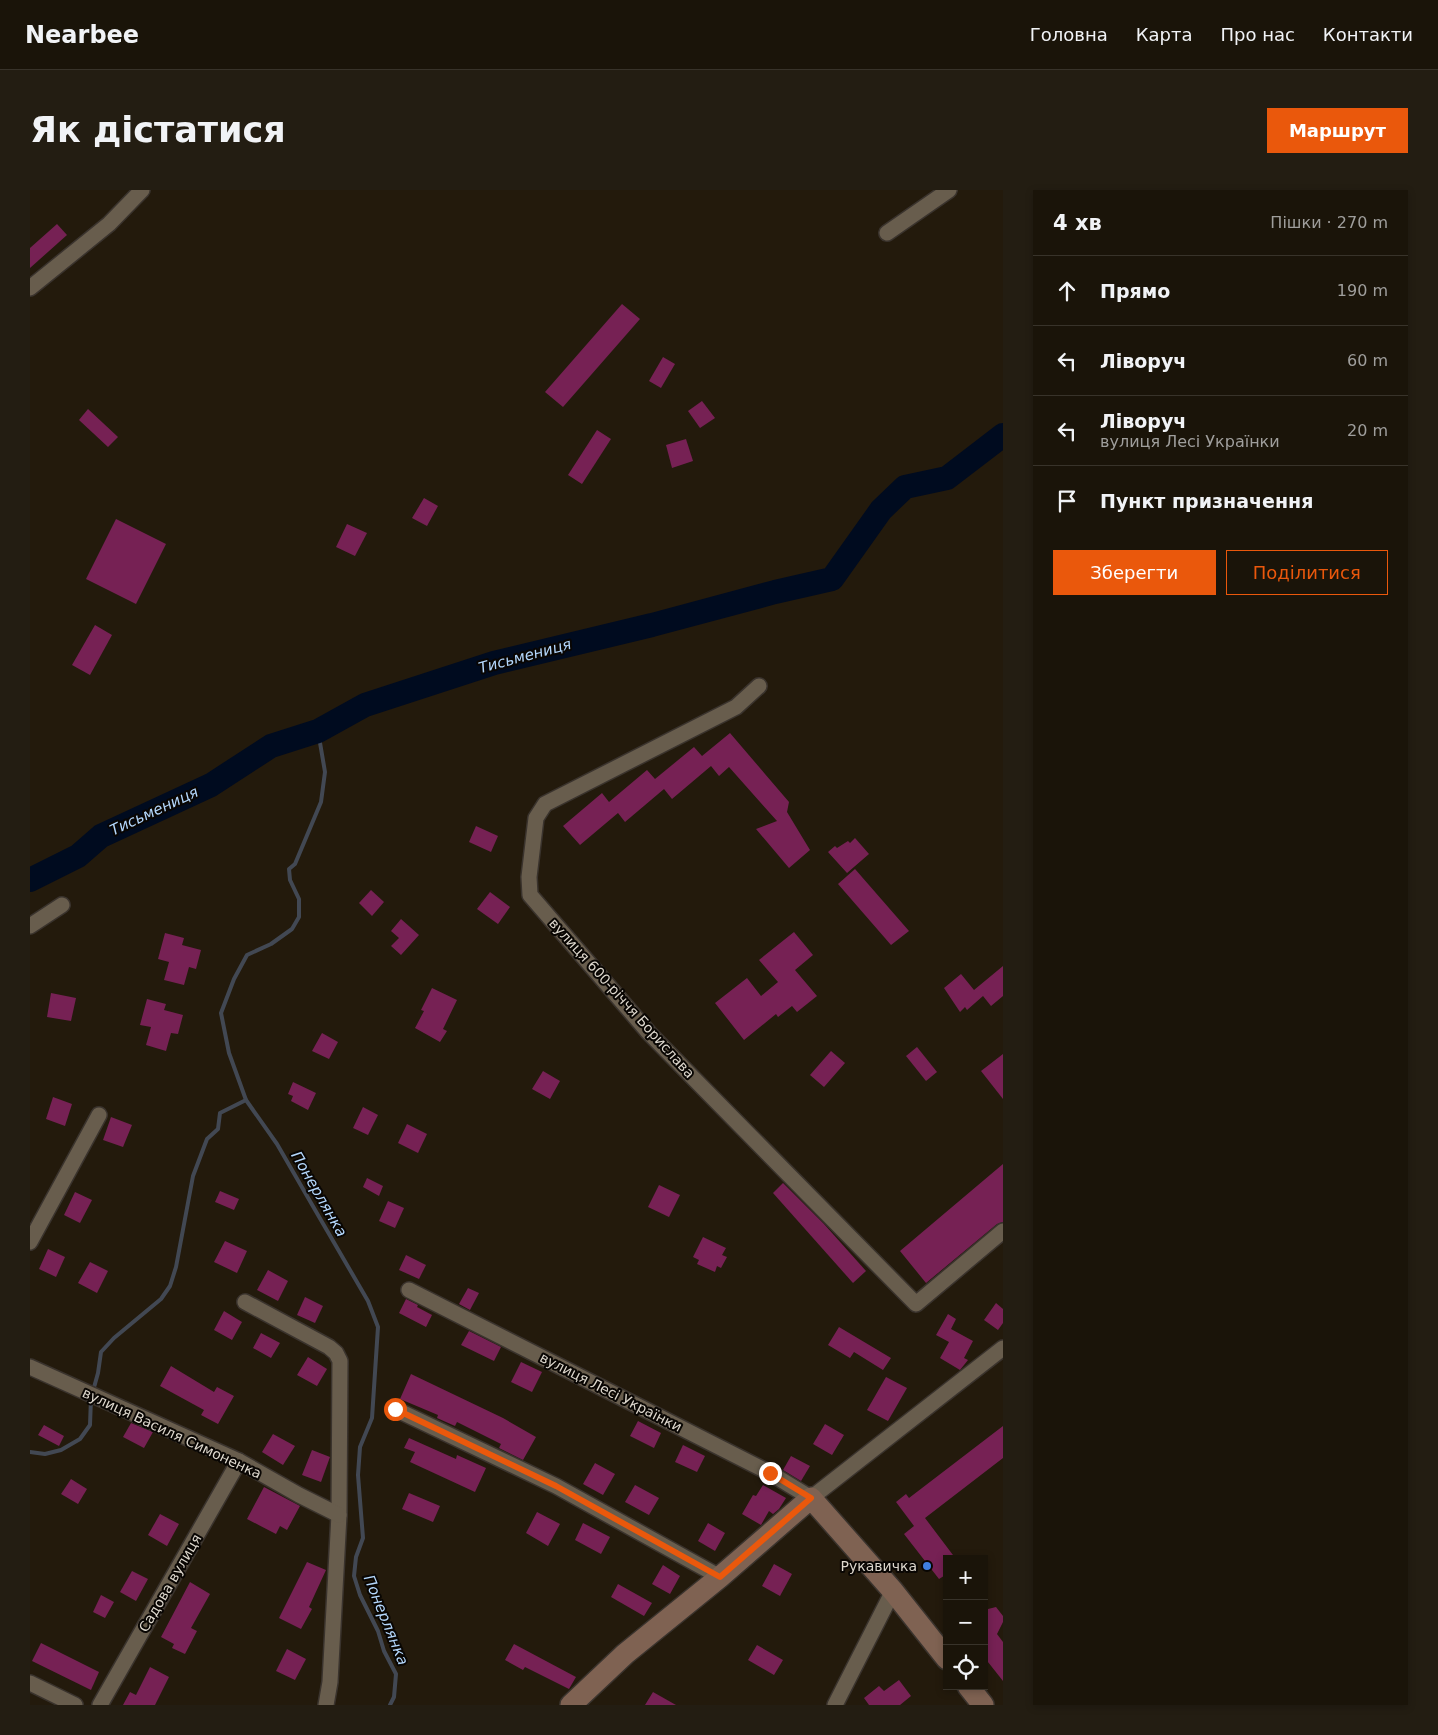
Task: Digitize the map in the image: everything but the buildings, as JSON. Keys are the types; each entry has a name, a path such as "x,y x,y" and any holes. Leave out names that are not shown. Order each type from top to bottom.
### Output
{"street":[{"path":"30,288 109,224 142,190"},
{"path":"888,233 949,190"},
{"name":"вулиця 600-річчя Борислава","path":"759,686 736,707 545,804 536,818 529,877 530,895 650,1033 916,1304 1003,1231"},
{"path":"30,926 62,905"},
{"path":"30,1242 99,1115"},
{"name":"вулиця Лесі Українки","path":"409,1290 770,1473 811,1498"},
{"path":"245,1302 329,1347 336,1353 340,1361 339,1515 330,1682 326,1705"},
{"path":"571,1705 625,1654 720,1577 811,1498 1003,1348"},
{"name":"вулиця Василя Симоненка","path":"30,1367 239,1461 339,1515"},
{"path":"395,1409 556,1486 720,1577"},
{"name":"Садова вулиця","path":"100,1705 239,1461"},
{"path":"811,1498 893,1591 943,1654"},
{"path":"835,1705 893,1591"},
{"path":"30,1683 75,1705"},
{"path":"971,1690 983,1705"}],"waterway":[{"name":"Тисьмениця","path":"30,880 78,856 101,836 211,785 271,746 318,731 365,705 494,663 832,579 881,510 905,487 947,478 1003,435"},
{"name":"Понерлянка","path":"318,731 325,772 321,802 295,864 289,869 290,880 299,899 299,917 292,929 271,944 247,955 234,979 221,1013 229,1053 246,1100 277,1144 368,1301 378,1327 372,1418 360,1447 358,1475 363,1538 356,1557 354,1576 360,1595 396,1674 394,1697 390,1705"},
{"path":"93,1391 101,1352 114,1338 161,1299 170,1286 176,1267 193,1176 207,1139 218,1129 220,1113 246,1100"},
{"path":"30,1452 45,1454 61,1450 80,1439 90,1425 91,1398"}],"place":[{"name":"Рукавичка","path":"927,1566"}],"route":[{"path":"395,1409 556,1486 720,1577 811,1498 770,1473"}]}
